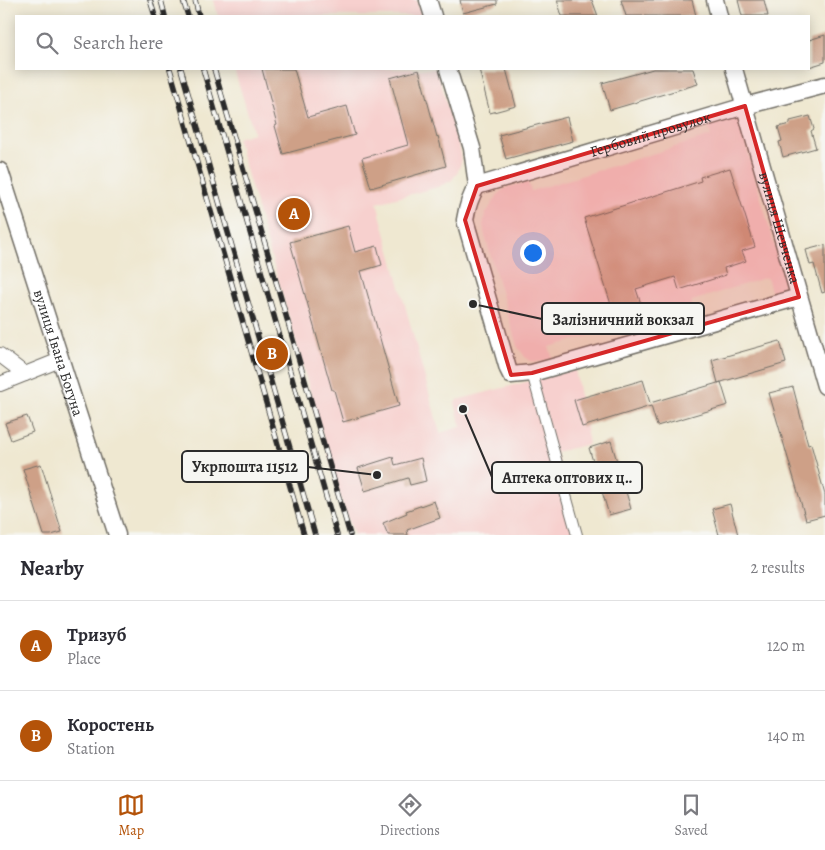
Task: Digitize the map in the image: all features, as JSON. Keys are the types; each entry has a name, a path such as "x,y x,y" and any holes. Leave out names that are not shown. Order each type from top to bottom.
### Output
{"street":[{"path":"428,0 433,15"},
{"path":"715,0 720,15"},
{"path":"448,70 472,148 477,186 466,207 465,220 511,375 527,373 799,297"},
{"name":"вулиця Шевченка","path":"734,70 825,386"},
{"name":"Гербовий провулок","path":"477,186 745,106 825,85"},
{"name":"вулиця Івана Богуна","path":"0,171 117,535"},
{"path":"0,355 25,374"},
{"path":"0,384 60,360"},
{"path":"527,373 577,535"}],"highlighted area":[{"path":"745,106 799,297 532,373 511,375 465,220 477,186"}],"shaded area":[{"path":"213,0 417,0 422,15 218,15"},
{"path":"234,70 437,70 460,150 461,163 457,173 451,181 438,187 377,203 440,433 461,427 455,403 457,400 575,369 589,444 556,452 577,535 354,535 342,502 237,138 254,133"},
{"path":"736,119 740,124 785,283 781,288 772,294 767,277 692,301 690,312 661,321 654,318 549,347 553,359 539,362 531,361 525,357 517,346 483,225 485,215 499,193 505,188 528,182 531,191 711,136 708,126"}],"building":[{"path":"460,0 497,0 497,4 463,13"},
{"path":"557,0 592,0 598,15 562,15"},
{"path":"621,0 692,0 696,15 626,15"},
{"path":"738,0 764,0 768,15 742,15"},
{"path":"825,35 825,62 810,67 810,40"},
{"path":"262,70 294,70 308,117 347,106 355,135 283,154 275,126 277,125"},
{"path":"419,70 446,166 371,188 362,158 408,145 390,78"},
{"path":"479,70 506,70 516,106 490,113"},
{"path":"649,70 693,70 698,84 610,110 602,83"},
{"path":"810,116 814,129 811,131 816,148 783,157 779,142 782,141 778,127 790,124 790,121"},
{"path":"567,117 573,141 506,159 499,135"},
{"path":"730,168 755,247 742,251 746,261 724,268 726,275 679,290 675,277 636,289 641,304 613,311 584,218 701,181 700,177"},
{"path":"348,226 355,252 377,246 382,265 361,271 399,406 343,422 334,390 332,390 290,242"},
{"path":"825,245 825,292 822,293 814,264 810,265 806,250"},
{"path":"780,341 786,363 718,383 712,360"},
{"path":"643,380 650,403 721,382 728,405 657,426 651,406 582,427 574,400"},
{"path":"793,387 808,445 811,444 825,495 825,515 806,520 769,393"},
{"path":"27,416 33,432 11,440 5,423"},
{"path":"611,441 631,509 609,515 589,448"},
{"path":"393,457 395,465 421,458 426,481 410,485 408,478 365,491 358,468"},
{"path":"41,464 62,532 51,535 44,535 23,469"},
{"path":"434,501 440,518 407,530 408,535 388,535 383,523 407,513 406,511"},
{"path":"730,504 738,535 719,535 712,509"}],"railway":[{"path":"150,0 155,15"},
{"path":"161,0 165,15"},
{"path":"183,0 188,15"},
{"path":"195,0 199,15"},
{"path":"170,70 304,535"},
{"path":"181,70 315,535"},
{"path":"203,70 337,535"},
{"path":"214,70 350,535"}],"place":[{"name":"Тризуб","path":"294,214"},
{"name":"Залізничний вокзал","path":"473,304"},
{"name":"Коростень","path":"272,354"},
{"name":"Аптека оптових ц‥","path":"463,409"},
{"name":"Укрпошта 11512","path":"377,475"}]}
